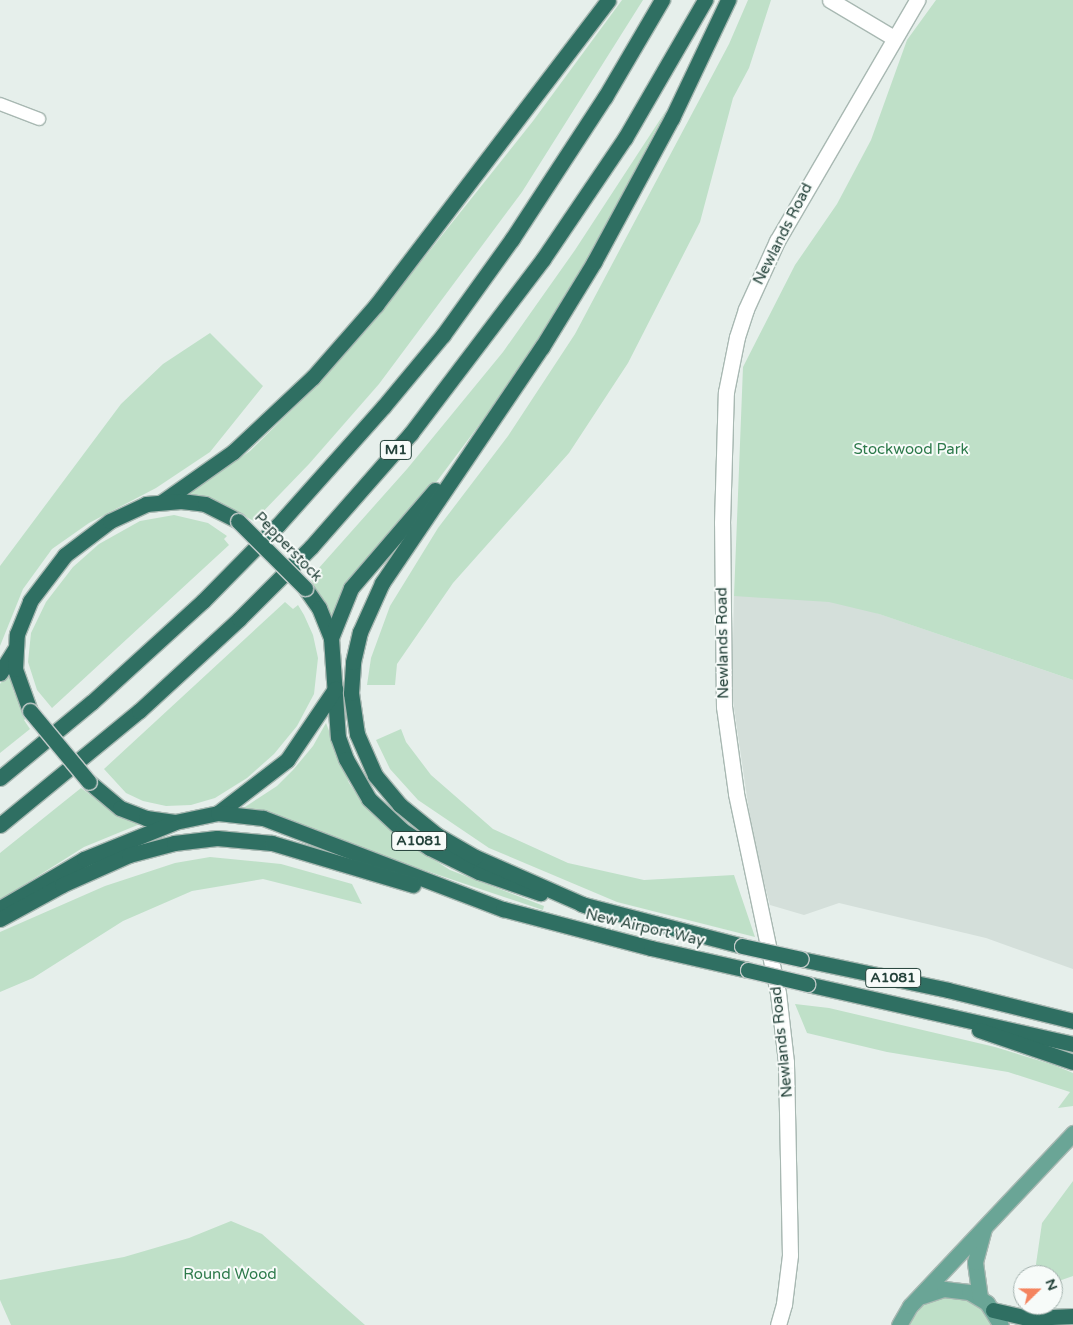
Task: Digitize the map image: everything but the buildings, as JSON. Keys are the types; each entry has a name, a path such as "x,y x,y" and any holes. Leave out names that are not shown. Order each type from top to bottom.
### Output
{"highway":[{"path":"162,502 234,452 278,412 376,305 608,0"},
{"name":"M1","path":"0,778 92,702 203,601 278,525 384,406 443,335 512,239 605,97 662,0"},
{"name":"M1","path":"0,825 132,717 239,620 311,547 411,433 544,259 625,138 705,0"},
{"path":"589,906 475,857 430,830 387,791 372,769 357,734 350,678 360,632 371,604 474,446 542,347 594,262 672,118 728,0"},
{"path":"331,638 345,599 359,577 474,446"},
{"name":"Pepperstock","path":"162,502 205,504 238,521 305,588 319,608 331,638 335,689 287,760 218,813 175,822 132,813 102,794 90,782 30,711 17,678 15,647 21,620 30,601 65,555 110,521 146,504 162,502"},
{"path":"0,672 15,647"},
{"name":"New Airport Way","path":"335,689 336,725 346,759 369,799 396,825 430,848 478,872 589,906 742,946 948,990 1073,1021"},
{"name":"New Airport Way","path":"218,813 263,818 463,896 572,929 1073,1044"},
{"path":"0,909 84,859 175,822"},
{"path":"0,918 62,885 129,855 174,843 217,838 272,843 410,884 463,896"},
{"name":"A1081","path":"916,1008 1073,1062"},
{"path":"993,1310 1029,1318 1073,1316"}],"main road":[{"path":"899,1325 910,1306 1073,1133"},
{"path":"980,1298 975,1262 985,1227"},
{"path":"920,1297 938,1290 956,1289 980,1298 993,1310 1001,1325"}],"street":[{"path":"830,0 894,38"},
{"name":"Newlands Road","path":"778,1325 784,1304 790,1255 786,1062 778,993 736,794 724,707 722,523 726,392 737,337 761,274 808,184 917,0"},
{"path":"0,104 39,119"}],"shaded area":[{"path":"809,590 1073,680 1073,969 986,938 839,903 804,915 770,905 754,845 732,694 734,596"}],"green space":[{"path":"622,0 643,0 522,192 379,384 309,464 254,521 211,500 187,494 250,451 305,397 365,332 533,121"},
{"path":"748,0 771,0 749,68 733,98 700,222 628,363 569,453 453,583 397,664 395,685 367,685 371,658 390,606 438,528 508,436 575,334 729,44"},
{"name":"Stockwood Park","path":"936,0 1073,0 1073,680 879,614 829,602 734,596 743,367 795,265 837,204 871,140 907,40"},
{"path":"667,109 576,281 512,381 333,620 310,578 407,469 503,352 575,250"},
{"path":"210,333 263,386 210,452 156,488 89,523 52,549 23,589 0,646 0,566 121,404 163,364"},
{"path":"174,515 208,523 227,536 224,539 229,545 52,708 37,690 28,662 31,633 46,602 73,567 99,544 140,521"},
{"path":"285,602 293,609 298,605 304,615 313,635 318,658 314,694 297,726 274,754 247,778 215,798 191,805 166,806 143,801 126,793 104,769"},
{"path":"9,674 14,692 27,718 24,720 30,729 0,753 0,684"},
{"path":"326,723 349,783 360,799 393,833 450,870 544,906 543,910 242,809 277,786 293,770 313,746"},
{"path":"401,729 406,742 431,775 493,829 568,863 644,880 734,875 755,937 617,902 489,848 418,800 390,769 376,740"},
{"path":"81,788 112,811 140,824 84,847 0,900 0,853"},
{"path":"210,857 281,864 352,884 362,904 263,879 192,891 123,921 33,978 0,992 0,932 105,886 175,863"},
{"path":"795,1004 829,1008 995,1047 1054,1065 1073,1073 1073,1106 1058,1108 1070,1092 1008,1072 887,1052 807,1033"},
{"path":"1073,1181 1073,1276 1063,1280 1063,1265 1036,1265 1042,1223"},
{"name":"Round Wood","path":"231,1221 262,1234 365,1325 11,1325 0,1300 0,1280 124,1257 189,1238"},
{"path":"948,1296 965,1298 980,1306 995,1325 908,1325 923,1305"}]}
